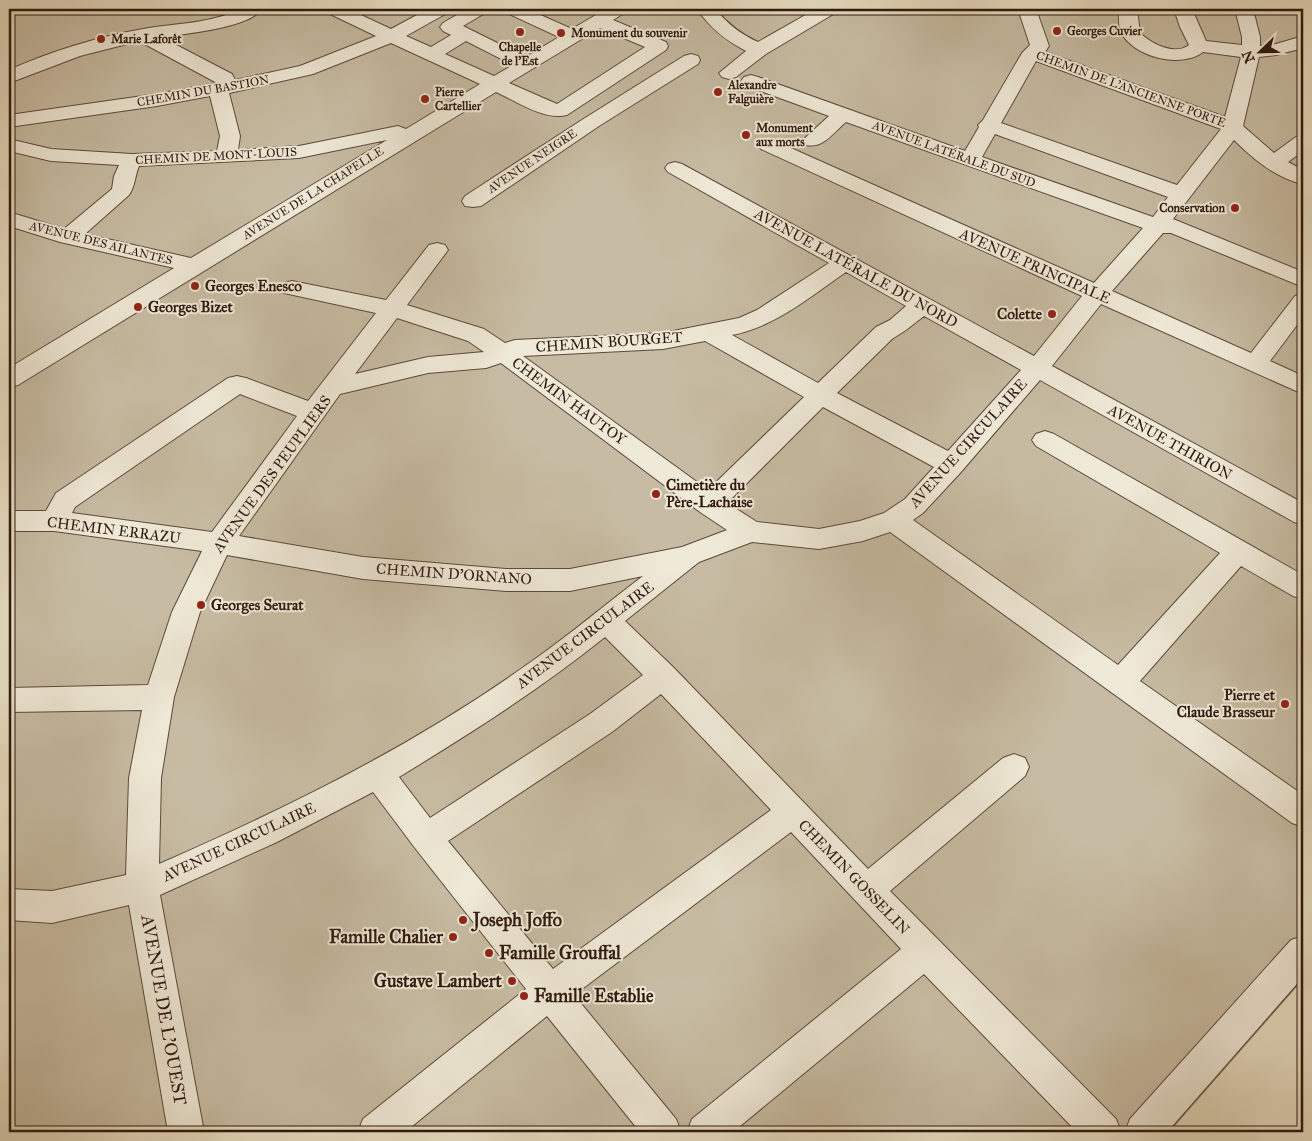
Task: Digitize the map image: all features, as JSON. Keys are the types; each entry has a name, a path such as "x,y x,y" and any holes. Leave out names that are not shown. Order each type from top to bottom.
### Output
{"lane":[{"path":"9,76 73,51 142,35 217,22 253,9"},
{"path":"334,9 548,108 560,111 659,46 602,14"},
{"name":"CHEMIN DU BASTION","path":"9,121 137,103 223,88 306,70 392,36 441,9"},
{"path":"479,9 449,27 526,64"},
{"path":"513,9 573,36"},
{"path":"729,73 759,50 829,9"},
{"path":"970,160 988,125 1010,92 1031,53 1040,46 1027,9"},
{"path":"1128,9 1128,27 1134,36 1144,44 1175,54 1190,53 1199,46 1251,53 1284,50 1303,42"},
{"path":"1183,9 1189,27 1199,46"},
{"path":"1232,126 1251,53 1251,37 1244,9"},
{"path":"711,10 720,26 734,37 759,50"},
{"name":"AVENUE DE LA CHAPELLE","path":"9,378 573,36 602,14"},
{"path":"432,54 465,34"},
{"path":"142,35 224,78 223,88 230,136 226,157"},
{"name":"CHEMIN DE L'ANCIENNE PORTE","path":"1031,53 1232,126 1249,146 1274,163 1303,178"},
{"name":"AVENUE NEIGRE","path":"472,201 691,60"},
{"name":"AVENUE LATÉRALE DU SUD","path":"751,81 1157,226 1174,226 1303,280"},
{"path":"813,141 843,114"},
{"path":"988,125 1181,194"},
{"name":"CHEMIN DE MONT-LOUIS","path":"9,145 51,155 132,160 226,157 299,152 350,143 422,126"},
{"name":"AVENUE CIRCULAIRE","path":"9,905 52,907 142,887 266,832 378,774 474,715 521,684 689,556 752,532 819,538 863,531 893,520 914,506 1037,368 1097,294 1157,226 1232,126"},
{"path":"1274,163 1303,141"},
{"name":"AVENUE PRINCIPALE","path":"768,145 1303,386"},
{"path":"68,237 122,191 124,176 132,160"},
{"name":"AVENUE LATÉRALE DU NORD","path":"675,168 1037,368"},
{"name":"AVENUE DES AILANTES","path":"9,219 68,237 194,266"},
{"path":"393,310 437,250"},
{"name":"CHEMIN BOURGET","path":"503,352 515,348 663,341 745,325 765,315 846,262"},
{"path":"292,288 393,310 476,335 503,352"},
{"path":"1255,364 1303,301"},
{"path":"708,505 884,333 898,325 922,305"},
{"name":"AVENUE DES PEUPLIERS","path":"142,887 145,778 159,697 186,612 219,543 313,412 393,310"},
{"path":"710,333 820,396 952,465"},
{"name":"CHEMIN HAUTOY","path":"334,387 428,365 486,360 503,352 708,505 752,532"},
{"name":"AVENUE THIRION","path":"1037,368 1303,515"},
{"path":"54,521 65,500 237,384 313,412"},
{"path":"1045,440 1303,588"},
{"path":"893,520 1303,814"},
{"name":"CHEMIN ERRAZU","path":"9,521 54,521 219,543"},
{"name":"CHEMIN D'ORNANO","path":"219,543 363,568 506,580 570,580 689,556"},
{"path":"1121,682 1238,551"},
{"name":"CHEMIN GOSSELIN","path":"606,620 663,676 866,890 1103,1132"},
{"path":"426,838 601,723 663,676"},
{"path":"9,700 159,697"},
{"path":"866,890 1014,767"},
{"path":"378,774 426,838 663,1132"},
{"path":"376,1132 551,991 792,813"},
{"name":"AVENUE DE L'OUEST","path":"142,887 186,1132"},
{"path":"705,1132 925,951"},
{"path":"1143,1132 1303,952"}],"shaded area":[{"name":"Cimetière du Père-Lachaise","path":"9,9 1303,9 1303,979 1169,1132 9,1132"}],"place":[{"name":"Georges Cuvier","path":"1057,31"},
{"name":"Chapelle de l'Est","path":"520,32"},
{"name":"Monument du souvenir","path":"561,33"},
{"name":"Marie Laforêt","path":"101,39"},
{"name":"Alexandre Falguière","path":"718,92"},
{"name":"Pierre Cartellier","path":"425,99"},
{"name":"Monument aux morts","path":"746,135"},
{"name":"Conservation","path":"1235,208"},
{"name":"Georges Enesco","path":"195,286"},
{"name":"Georges Bizet","path":"138,307"},
{"name":"Colette","path":"1052,314"},
{"name":"Cimetière du Père-Lachaise","path":"656,494"},
{"name":"Georges Seurat","path":"201,605"},
{"name":"Pierre et Claude Brasseur","path":"1285,704"},
{"name":"Joseph Joffo","path":"463,920"},
{"name":"Famille Chalier","path":"453,937"},
{"name":"Famille Grouffal","path":"489,953"},
{"name":"Gustave Lambert","path":"512,981"},
{"name":"Famille Establie","path":"524,996"}]}
